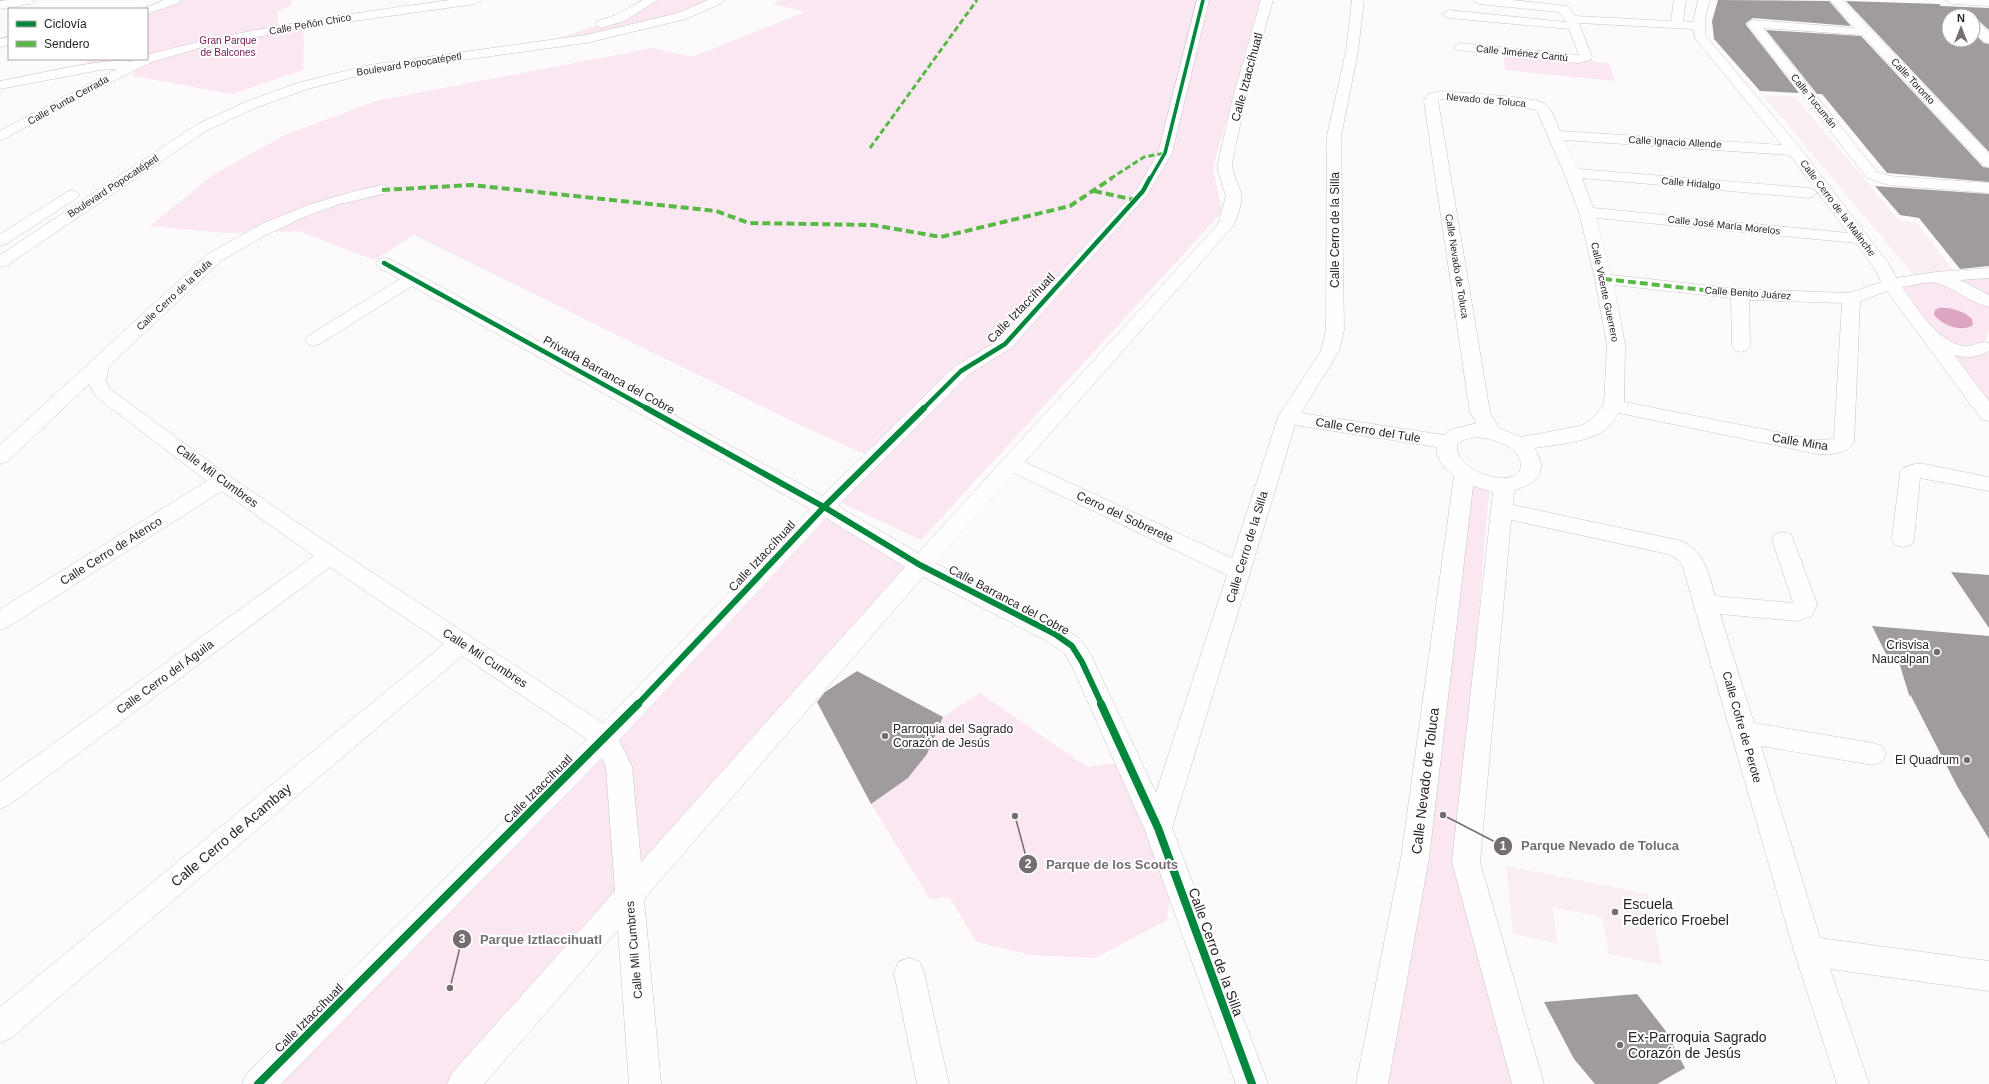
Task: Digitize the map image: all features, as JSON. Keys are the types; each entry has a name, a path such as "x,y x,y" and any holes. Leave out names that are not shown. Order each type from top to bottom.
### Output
{"street":[{"path":"0,5 30,0"},
{"path":"148,10 175,0"},
{"name":"Calle Peñón Chico","path":"148,60 201,44 304,24 475,0"},
{"name":"Boulevard Popocatépetl","path":"182,124 240,99 336,68 400,56 575,32 620,18 652,0"},
{"name":"Boulevard Popocatépetl","path":"0,262 201,128 250,105 304,86 369,69 586,39 682,16 718,0"},
{"name":"Calle Iztaccíhuatl","path":"258,1084 605,738 824,507 961,371 1005,344 1143,191 1164,153 1203,0"},
{"name":"Calle Iztaccíhuatl","path":"463,1084 630,892 920,565 1226,225 1234,203 1234,193 1225,174 1224,166 1231,133 1267,0"},
{"name":"Calle Cerro de la Silla","path":"1252,1084 1158,828 1288,417 1330,351 1335,330 1334,136 1352,51 1358,0"},
{"path":"1479,0 1520,2 1563,8 1572,22"},
{"path":"1676,25 1680,0"},
{"path":"1448,14 1523,22 1698,26 1704,0"},
{"name":"Calle Toronto","path":"1836,0 1989,162"},
{"path":"1946,0 1955,5 1989,2"},
{"path":"1523,22 1529,36"},
{"name":"Calle Jiménez Cantú","path":"1460,47 1584,59 1586,57 1572,22"},
{"name":"Calle Tucumán","path":"1866,32 1753,24 1872,175 1889,180 1989,188"},
{"name":"Calle Cerro de la Malinche","path":"1698,26 1699,34 1795,151 1883,268 1891,285 1989,415"},
{"path":"1981,32 1989,39"},
{"path":"0,85 100,66 143,61"},
{"name":"Calle Punta Cerrada","path":"0,137 90,87 143,61"},
{"name":"Nevado de Toluca","path":"1433,97 1440,95 1527,103 1539,106"},
{"name":"Calle Nevado de Toluca","path":"1433,97 1431,101 1480,413 1492,432"},
{"name":"Calle Vicente Guerrero","path":"1539,106 1544,111 1555,135 1587,212 1604,279 1616,345 1614,406"},
{"name":"Calle Ignacio Allende","path":"1555,135 1774,148 1795,151"},
{"name":"Calle Hidalgo","path":"1572,173 1809,193"},
{"name":"Boulevard Popocatépetl","path":"0,241 85,187"},
{"name":"Calle Cerro de la Bufa","path":"0,457 215,257 249,236 281,220 328,203 382,190"},
{"name":"Calle José María Morelos","path":"1587,212 1861,239"},
{"name":"Privada Barranca del Cobre","path":"384,263 824,507"},
{"name":"Calle Benito Juárez","path":"1604,279 1740,294 1851,298 1864,292 1891,285 1935,278 1989,273"},
{"path":"314,340 413,278"},
{"path":"1935,278 1963,287 1989,302"},
{"path":"1740,294 1741,346"},
{"name":"Calle Mina","path":"1614,406 1818,447 1836,447 1844,442 1851,298"},
{"path":"1932,338 1950,348 1961,351 1971,352 1979,350 1987,344"},
{"name":"Calle Mil Cumbres","path":"100,365 97,380 102,392 222,481 330,556 605,738 619,767 645,1084"},
{"path":"1518,444 1587,432 1599,424 1614,406"},
{"name":"Calle Cerro del Tule","path":"1288,417 1448,442"},
{"path":"1464,475 1454,467 1448,459 1446,450 1448,442 1454,436 1464,432 1477,430 1492,432 1506,437 1518,444 1527,452 1532,462 1531,471 1526,478 1517,483 1503,498 1466,862 1529,1078"},
{"name":"Cerro del Sobrerete","path":"1010,464 1240,570"},
{"path":"1903,539 1910,473 1915,471 1924,472 1989,484"},
{"name":"Calle Nevado de Toluca","path":"1372,1084 1415,858 1464,475"},
{"name":"Calle Cofre de Perote","path":"1464,475 1491,485 1503,498 1674,547 1687,554 1693,562 1809,951 1853,1084"},
{"name":"Calle Cerro de Atenco","path":"0,621 222,481"},
{"name":"Calle Barranca del Cobre","path":"824,507 920,565 1056,634 1072,646 1082,662 1158,828"},
{"path":"1706,604 1796,612 1804,610 1805,604 1783,540"},
{"name":"Calle Cerro del Águila","path":"0,797 330,556"},
{"name":"Calle Cerro de Acambay","path":"0,1027 462,643"},
{"path":"1744,732 1873,754"},
{"path":"1809,951 1989,976"},
{"path":"909,973 933,1084"}],"shaded area":[{"path":"1763,95 1795,97 1899,220 1916,222 1954,271 1914,275"},
{"path":"1939,308 1948,308 1961,312 1972,319 1973,325 1958,328 1947,325 1934,315 1935,310"},
{"name":"Escuela Federico Froebel","path":"1506,866 1648,894 1662,965 1609,954 1602,917 1553,907 1557,943 1513,934"}],"green space":[{"name":"Gran Parque de Balcones","path":"175,0 292,0 290,6 277,11 278,25 304,24 303,70 232,94 134,76 136,64 100,66 87,63 88,60 148,60 148,10"},
{"path":"652,0 718,0 682,16 541,44 620,18"},
{"path":"781,0 1260,0 1213,168 1222,212 921,540 840,502 881,461 804,427 414,235 374,260 299,231 226,233 150,226 213,175 285,135 376,101 653,48 692,57 806,12 774,4"},
{"path":"1503,53 1609,63 1615,81 1505,70"},
{"path":"1989,273 1989,330 1983,346 1989,354 1989,415 1891,285"},
{"path":"1465,482 1490,491 1457,862 1514,1084 1382,1084"},
{"path":"824,507 920,565 463,1084 258,1084"},
{"path":"980,693 1087,767 1126,762 1173,869 1167,920 1095,958 1031,955 977,942 949,897 930,899 871,804 908,778 927,754 943,717"}],"building":[{"path":"1718,0 1829,1 1851,26 1753,18 1746,23 1746,25 1799,93 1760,91 1714,39 1712,21"},
{"path":"1846,1 1939,4 1941,6 1989,8 1989,30 1981,23 1981,8 1941,8 1941,48 1981,48 1981,40 1984,43 1989,44 1989,152"},
{"path":"1766,30 1861,36 1983,167 1989,168 1989,182 1887,173 1822,94 1817,94"},
{"path":"1875,186 1989,194 1989,266 1960,269 1919,218 1900,215"},
{"path":"1951,572 1989,575 1989,628"},
{"path":"1872,626 1989,636 1989,839 1957,786 1911,696 1909,695 1899,662 1889,660"},
{"name":"Parroquia del Sagrado Corazón de Jesús","path":"857,671 943,717 927,754 908,778 871,804 817,702 825,692"},
{"name":"Ex-Parroquia Sagrado Corazón de Jesús","path":"1637,994 1665,1030 1685,1068 1657,1084 1595,1084 1574,1059 1544,1002"}],"marked path":[{"path":"870,148 977,0"},
{"path":"382,190 471,185 716,211 749,223 873,225 941,237 1070,206 1144,157 1165,153"},
{"path":"1094,191 1135,200"},
{"path":"1604,279 1740,294"}],"cycle path":[{"path":"258,1084 605,738 824,507 961,371 1005,344 1143,191 1165,153 1203,0"},
{"path":"384,263 824,507 920,565 1055,634 1072,646 1082,662 1158,828 1252,1084"}],"place":[{"name":"Crisvisa Naucalpan","path":"1937,652"},
{"name":"Parroquia del Sagrado Corazón de Jesús","path":"885,736"},
{"name":"El Quadrum","path":"1967,760"},
{"name":"Parque Nevado de Toluca","path":"1443,815"},
{"name":"Parque de los Scouts","path":"1015,816"},
{"name":"Escuela Federico Froebel","path":"1615,912"},
{"name":"Parque Iztlaccihuatl","path":"450,988"},
{"name":"Ex-Parroquia Sagrado Corazón de Jesús","path":"1620,1045"}]}
